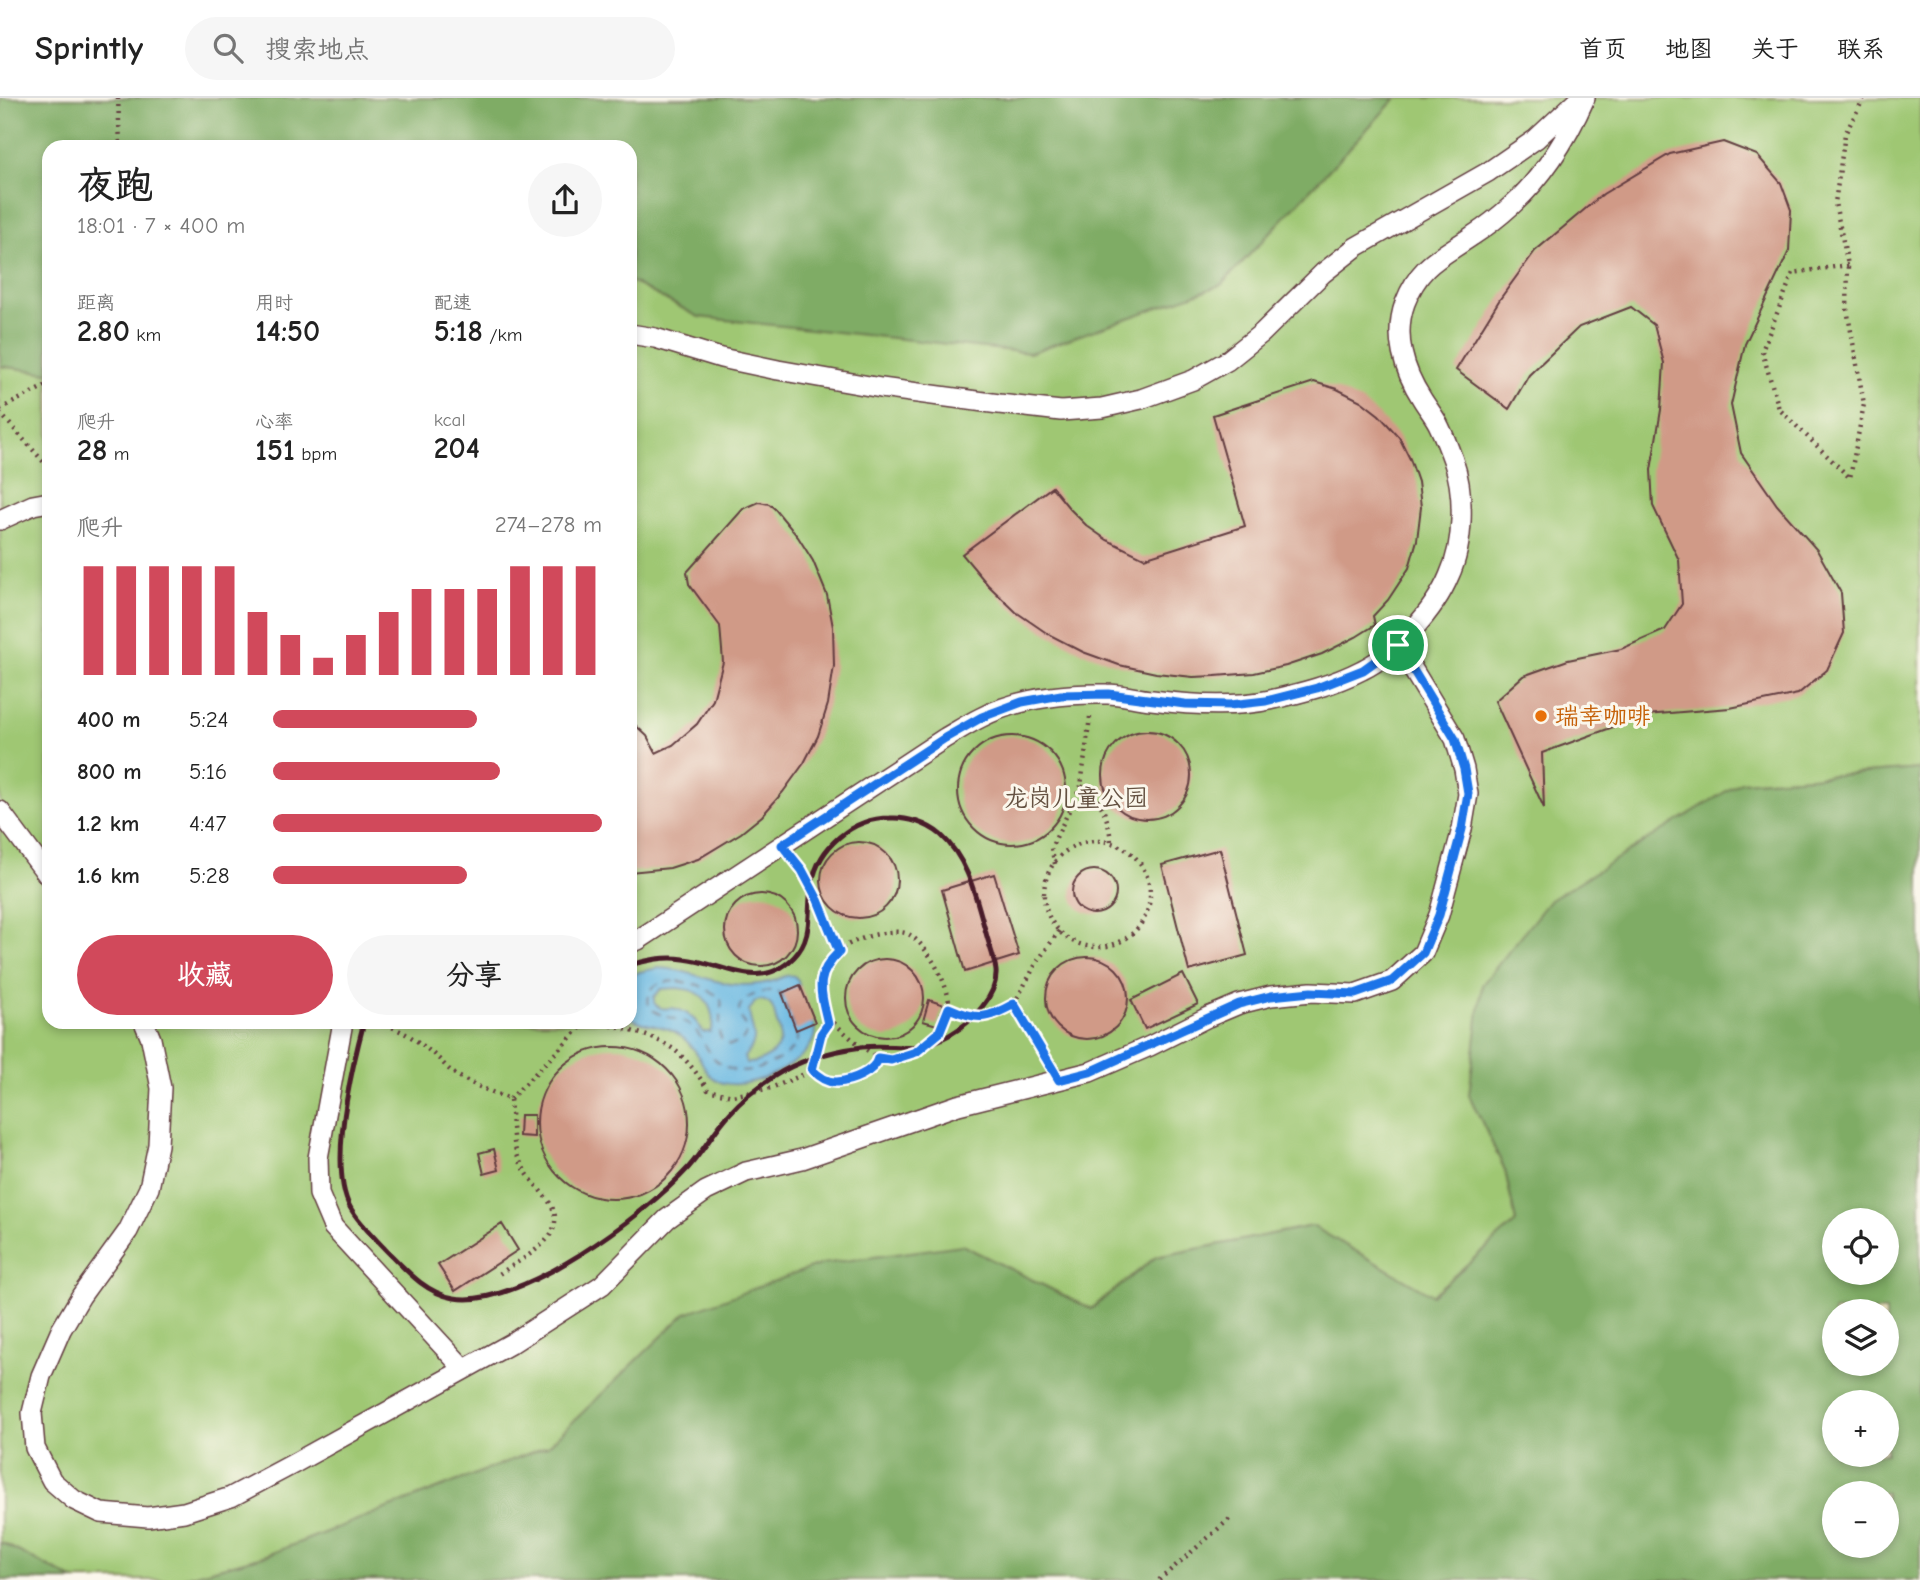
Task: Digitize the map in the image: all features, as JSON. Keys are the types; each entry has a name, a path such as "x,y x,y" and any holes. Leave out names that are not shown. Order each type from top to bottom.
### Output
{"lane":[{"path":"637,335 778,370 881,388 999,404 1061,411 1101,408 1141,399 1193,380 1227,361 1262,333 1323,273 1356,247 1489,172 1535,139 1582,98"},
{"path":"637,940 945,738 982,717 1022,702 1061,695 1109,694 1185,704 1230,705 1266,701 1317,688 1363,670 1398,645 1428,611 1450,576 1459,541 1462,504 1455,464 1440,426 1406,371 1401,350 1400,327 1405,305 1415,282 1429,265 1449,249 1472,237 1513,204 1546,167 1574,123 1582,98"},
{"path":"0,520 42,503"},
{"path":"147,1029 161,1088 158,1144 149,1188 128,1231 61,1330 41,1376 33,1413 35,1448 52,1481 75,1500 101,1513 148,1517 184,1512 231,1497 553,1318 602,1285 667,1219 706,1191 746,1172 802,1159 958,1105 1090,1072 1239,1004 1271,996 1311,992 1355,994 1392,981 1423,953 1439,915 1462,829 1468,793 1455,739 1398,645"},
{"path":"0,811 42,868"},
{"path":"342,1029 318,1158 319,1194 333,1227 464,1369"}],"path":[{"path":"118,98 120,140"},
{"path":"1848,265 1793,273 1762,351 1779,409 1850,478 1864,404 1847,309 1848,265 1835,203 1845,134 1864,98"},
{"path":"42,388 0,411 42,460"},
{"path":"1055,863 1051,848 1081,786 1092,695"},
{"path":"1081,786 1097,799 1109,822 1111,842"},
{"path":"1086,841 1111,842 1134,854 1148,876 1150,901 1140,925 1121,942 1096,948 1071,941 1052,923 1044,899 1047,873 1055,863 1062,853 1086,841"},
{"path":"782,845 802,870 813,890 839,952"},
{"path":"949,1008 964,1015 990,1017 1014,1004 1037,962 1059,930"},
{"path":"812,1070 821,1034 828,1024 834,1023 878,1058 891,1060 916,1052 939,1033 949,1008 936,964 922,945 908,933 886,932 845,946 830,960 822,974 821,993 828,1024"},
{"path":"1014,1004 1059,1080"},
{"path":"398,1029 419,1042 454,1073 510,1099"},
{"path":"499,1274 541,1246 551,1235 556,1223 556,1212 526,1173 519,1159 514,1143 510,1099 579,1029"},
{"path":"620,1029 675,1050 694,1069 708,1090 732,1096 771,1088 812,1070"},
{"path":"812,1070 820,1078 835,1082 871,1069 877,1064 878,1058"},
{"path":"1160,1580 1233,1516"}],"green space":[{"path":"0,98 1396,98 1221,285 1030,353 699,317 637,285 637,140 42,140 42,372 0,366"},
{"name":"龙岗儿童公园","path":"1396,98 1920,98 1920,769 1741,782 1469,1095 1505,1170 1516,1222 1432,1295 1312,1226 1156,1257 1091,1309 962,1245 686,1313 548,1446 267,1555 174,1580 74,1580 0,1542 0,366 42,372 42,1029 637,1029 637,285 699,317 1221,285"},
{"path":"1920,769 1920,1580 174,1580 267,1555 548,1446 686,1313 822,1264 962,1245 1091,1309 1156,1257 1312,1226 1432,1295 1516,1222 1505,1170 1469,1095 1482,985 1550,900 1741,782"},
{"path":"0,1542 74,1580 0,1580"}],"water":[{"path":"658,968 669,969 740,985 761,984 794,976 798,980 814,1025 812,1043 790,1065 775,1074 742,1084 727,1084 716,1080 708,1074 693,1048 679,1034 637,1020 637,973","holes":["661,989 693,991 708,1004 713,1021 710,1032 703,1032 694,1019 681,1010 662,1008 655,1004 654,997","755,1002 767,1002 773,1009 780,1033 779,1043 773,1053 757,1062 746,1063 744,1057 754,1039 749,1011"]}],"building":[{"path":"1723,142 1757,155 1781,183 1791,210 1789,251 1745,344 1731,405 1741,453 1777,505 1817,550 1841,593 1844,633 1827,670 1798,694 1730,708 1646,715 1542,753 1544,808 1495,701 1523,676 1568,660 1621,649 1665,630 1682,604 1679,560 1653,506 1651,470 1661,410 1664,363 1654,325 1631,307 1579,327 1529,375 1509,409 1456,370 1500,299 1535,251 1603,194 1670,154"},
{"path":"1314,382 1337,389 1361,401 1379,415 1399,437 1418,482 1421,507 1417,540 1409,568 1388,600 1373,616 1375,625 1322,654 1254,673 1215,676 1193,677 1156,673 1119,665 1083,652 1048,634 1016,612 962,554 1052,487 1087,526 1107,540 1144,558 1245,526 1213,415"},
{"path":"759,502 769,504 798,537 813,561 827,595 833,627 834,666 828,704 818,736 804,763 762,816 741,833 698,859 670,868 637,871 637,727 647,736 656,753 673,745 697,724 713,700 723,662 720,626 689,584 687,572 743,509"},
{"path":"1138,731 1156,731 1172,738 1184,750 1191,766 1191,784 1184,800 1172,812 1156,819 1138,819 1122,812 1110,800 1103,784 1103,766 1110,750 1122,738"},
{"path":"1012,736 1033,740 1050,752 1062,769 1066,790 1062,811 1050,828 1033,840 1012,844 991,840 974,828 962,811 958,790 962,769 974,752 991,740"},
{"path":"859,842 873,845 886,853 894,866 897,880 894,894 886,907 873,915 859,918 845,915 832,907 824,894 821,880 824,866 832,853 845,845"},
{"path":"1220,849 1247,955 1189,971 1162,865"},
{"path":"1094,870 1109,877 1116,892 1109,907 1094,914 1079,907 1072,892 1079,877"},
{"path":"994,874 1019,955 965,972 942,890"},
{"path":"761,894 781,900 791,910 797,930 791,950 781,960 761,966 741,960 731,950 725,930 731,910 741,900"},
{"path":"1079,957 1095,957 1110,964 1121,975 1128,990 1125,1014 1116,1027 1095,1039 1079,1039 1064,1032 1053,1021 1046,1006 1046,990 1053,975 1064,964"},
{"path":"877,959 893,959 907,965 918,976 924,990 924,1006 918,1020 907,1031 893,1037 877,1037 863,1031 852,1020 846,1006 846,990 852,976 863,965"},
{"path":"1183,974 1198,1004 1145,1029 1131,1000"},
{"path":"800,985 815,1022 796,1030 782,993"},
{"path":"929,1000 944,1005 937,1025 923,1021"},
{"path":"613,1047 642,1053 667,1069 683,1094 689,1123 683,1152 667,1177 642,1193 613,1199 584,1193 559,1177 543,1152 537,1123 543,1094 559,1069 584,1053"},
{"path":"520,1115 534,1115 534,1137 519,1136"},
{"path":"494,1149 499,1170 484,1174 479,1153"},
{"path":"502,1224 518,1250 455,1291 438,1265"}],"ferry route":[{"path":"678,981 699,985 720,997 720,1037 730,1045 740,1043 746,1034 746,1027 739,1013 743,1002 759,993 776,990 795,1029 796,1045 771,1064 747,1072 724,1066 714,1058 690,1025 661,1015 650,1007 648,1001 655,986 678,981"}],"railway":[{"path":"362,1029 348,1089 342,1142 341,1167 350,1207 385,1249 425,1286 454,1298 481,1298 512,1289 546,1274 580,1255 643,1210 688,1168 736,1107 773,1077 804,1061 839,1051 868,1046 919,1046 940,1040 975,1015 990,995 996,976 975,894 958,856 951,845 930,827 896,818 863,823 850,829 830,847 822,858 812,883 805,940 801,949 781,968 754,975 684,959 670,958 637,963"}],"place":[{"name":"瑞幸咖啡","path":"1541,716"}],"route":[{"path":"1398,645 1455,739 1468,793 1462,829 1439,915 1423,953 1392,981 1355,994 1311,992 1271,996 1239,1004 1090,1072 1059,1080 1014,1004 990,1017 964,1015 949,1008 939,1033 916,1052 891,1060 878,1058 877,1064 871,1069 849,1079 835,1082 820,1078 812,1070 821,1034 828,1024 821,993 822,974 830,960 839,952 818,900 802,870 782,845 945,738 982,717 1022,702 1061,695 1109,694 1185,704 1230,705 1266,701 1317,688 1363,670 1398,645"}]}
